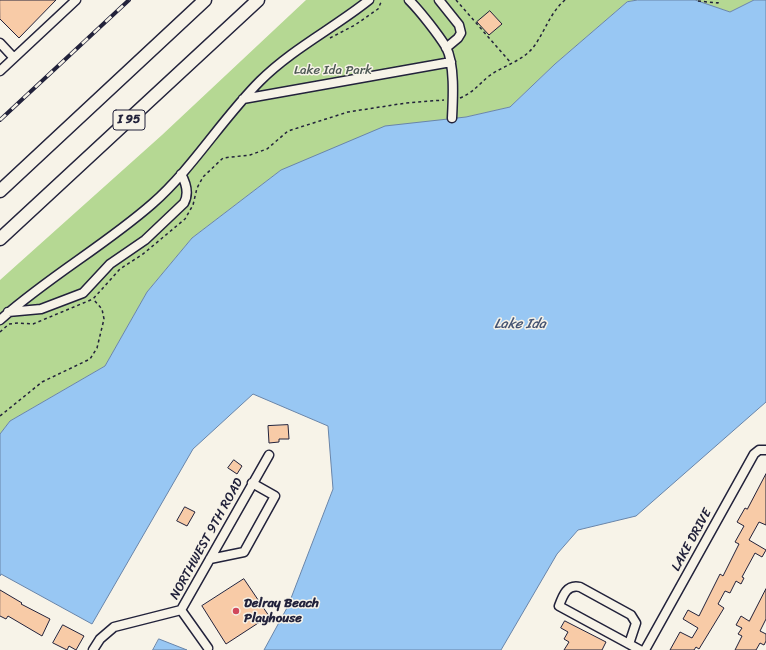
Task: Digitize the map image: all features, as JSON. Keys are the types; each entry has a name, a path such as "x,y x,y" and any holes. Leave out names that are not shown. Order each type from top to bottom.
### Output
{"highway":[{"name":"I 95","path":"0,191 205,0"},
{"name":"I 95","path":"0,240 258,0"}],"street":[{"path":"0,70 76,0"},
{"path":"0,320 8,312 61,272 131,223 181,174 243,99 277,66 369,0"},
{"path":"439,0 459,25 461,33 458,38 446,48"},
{"path":"412,1 446,48 450,62 453,100 452,118"},
{"path":"0,43 14,58"},
{"path":"243,99 450,62"},
{"path":"8,312 41,309 83,293 110,264 145,240 184,203 186,199 186,188 181,174"},
{"name":"LAKE DRIVE","path":"645,650 754,454 759,450 766,450"},
{"name":"NORTHWEST 9TH ROAD","path":"94,650 100,639 114,628 181,610 268,455"},
{"path":"210,558 244,552 275,496 252,483"},
{"path":"629,644 636,623 632,615 586,590 575,586 568,588 559,606 640,650"},
{"path":"181,610 208,648"}],"path":[{"path":"456,0 511,63"},
{"path":"9,324 33,324 93,299 120,269 143,254 185,219 193,205 197,188 203,177 222,158 250,155 267,149 288,131 348,112 406,102 453,100 476,90 489,76 528,53 556,8 565,0"},
{"path":"698,1 718,3 718,0"},
{"path":"0,416 42,382 90,359 97,348 104,319 102,309 93,299"}],"green space":[{"name":"Lake Ida Park","path":"306,0 638,0 627,2 555,64 510,107 466,117 281,170 192,238 147,292 105,366 10,421 0,434 0,280 162,135"},
{"path":"695,0 754,0 730,12"}],"water":[{"name":"Lake Ida","path":"638,0 695,0 730,12 754,0 766,0 766,402 636,516 578,530 557,554 501,650 264,650 288,606 333,489 328,426 253,394 193,449 92,624 1,574 0,576 0,434 10,421 105,366 147,292 192,238 281,170 385,126 466,117 510,107 555,64 627,2"},
{"path":"159,639 187,650 153,650"}],"building":[{"path":"0,0 56,0 19,38 0,19"},
{"path":"490,11 502,24 489,35 477,22"},
{"path":"288,425 289,439 279,439 279,442 269,443 268,426"},
{"path":"234,460 242,466 237,474 228,468"},
{"path":"766,474 766,525 759,522 749,540 766,550 762,557 755,553 742,577 744,578 741,584 736,581 730,593 725,591 718,604 724,608 699,649 696,647 694,650 670,650 680,632 692,638 698,628 683,619 688,610 699,616 720,574 723,576 739,544 735,542 744,526 737,522 745,508 747,509"},
{"path":"185,507 195,512 187,526 177,521"},
{"name":"Delray Beach Playhouse","path":"244,579 269,616 226,644 202,606"},
{"path":"766,589 766,619 760,631 766,634 766,641 764,645 760,643 756,650 735,650 742,636 738,634 742,628 736,625 741,616 749,621"},
{"path":"0,590 22,603 21,604 50,619 42,636 8,616 6,619 0,616"},
{"path":"565,621 606,642 602,650 564,650 569,642 564,639 568,632 561,628"},
{"path":"63,625 84,636 76,650 69,646 67,650 53,643"}],"railway":[{"path":"0,120 129,0"}],"place":[{"name":"Delray Beach Playhouse","path":"236,611"}]}
